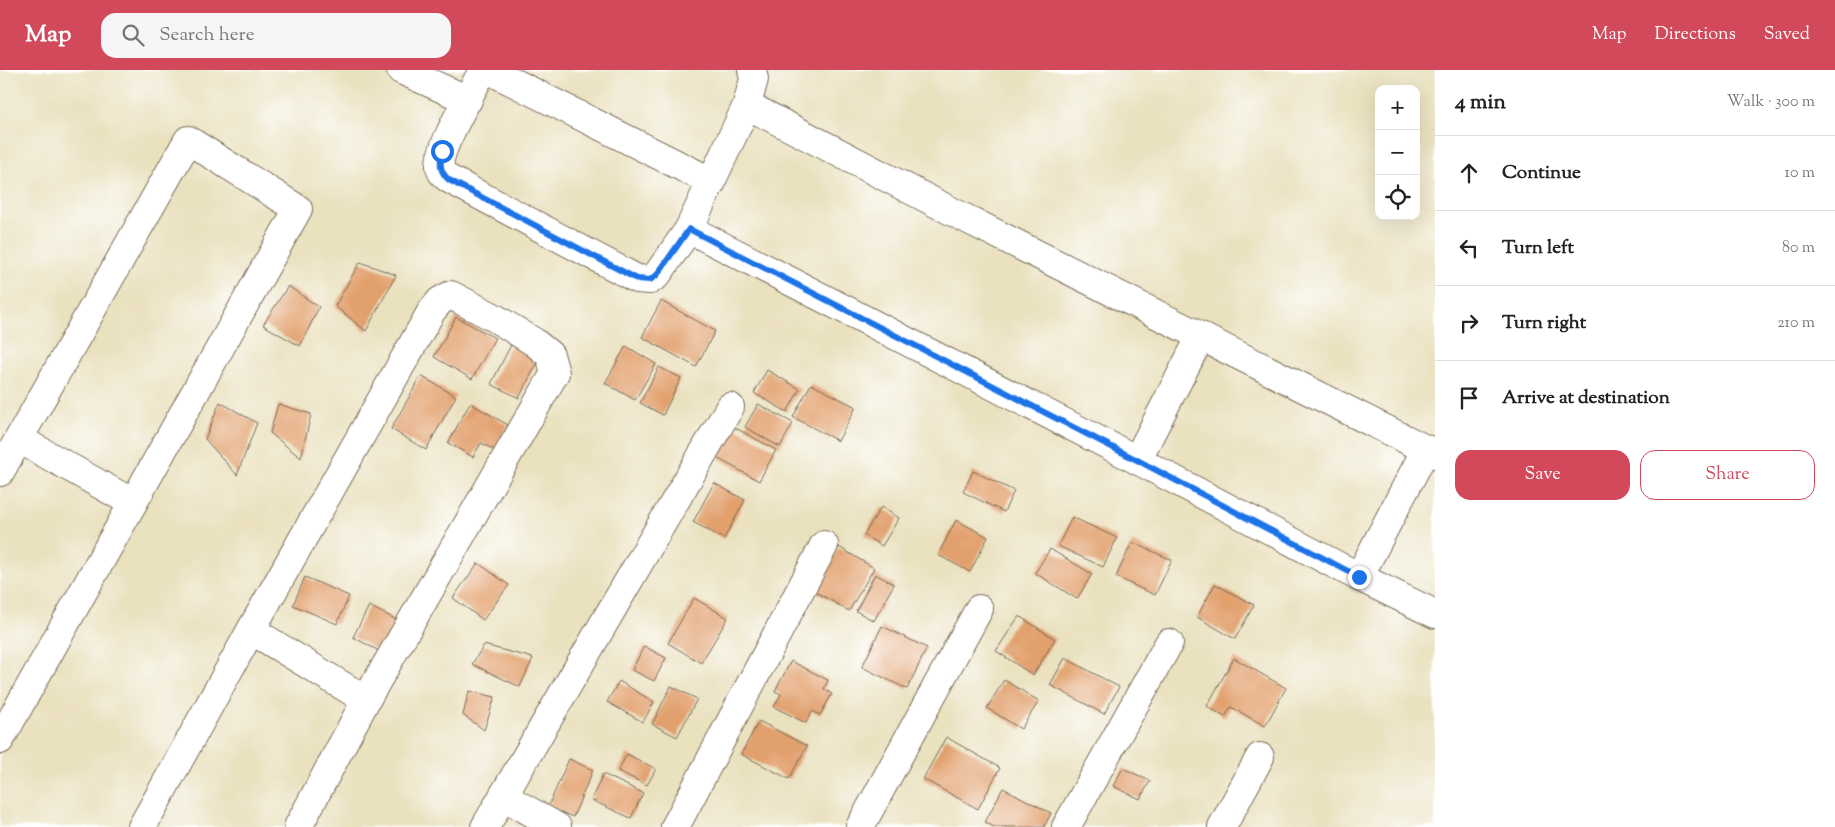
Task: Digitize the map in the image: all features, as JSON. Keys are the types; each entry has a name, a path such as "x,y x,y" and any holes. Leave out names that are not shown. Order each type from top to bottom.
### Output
{"street":[{"path":"401,70 468,100"},
{"path":"483,70 442,151 440,166 443,174 449,180 637,279 650,280 657,275 689,229 712,182 747,104 754,79 752,70"},
{"path":"489,70 712,182"},
{"path":"747,104 962,216 1431,451 1359,577"},
{"path":"0,472 188,140 298,209 0,740"},
{"path":"689,229 1137,460 1359,577 1435,614"},
{"path":"142,827 431,312 440,301 451,295 495,318 534,342 550,355 555,373 366,700 298,827"},
{"path":"1137,460 1201,336"},
{"path":"485,827 730,407"},
{"path":"19,439 133,503"},
{"path":"675,827 824,545"},
{"path":"860,827 979,609"},
{"path":"251,630 366,700"},
{"path":"1066,827 1169,643"},
{"path":"1222,827 1260,757"},
{"path":"503,796 558,827"}],"building":[{"path":"360,262 396,275 366,331 335,306"},
{"path":"288,286 319,307 300,346 263,325"},
{"path":"661,301 715,331 696,367 642,337"},
{"path":"456,317 495,338 472,379 434,357"},
{"path":"511,345 539,359 519,398 491,384"},
{"path":"626,346 656,364 635,400 605,383"},
{"path":"659,367 681,378 663,415 640,403"},
{"path":"767,370 800,389 787,412 754,393"},
{"path":"421,376 456,396 426,450 391,429"},
{"path":"811,384 856,407 838,441 793,417"},
{"path":"220,402 257,423 237,475 205,439"},
{"path":"470,403 508,425 494,450 481,443 473,457 448,443"},
{"path":"278,404 311,414 301,458 270,433"},
{"path":"758,404 793,423 780,447 745,427"},
{"path":"734,427 776,450 759,481 717,458"},
{"path":"973,471 1014,491 1004,512 963,492"},
{"path":"714,483 745,500 724,539 693,522"},
{"path":"881,507 899,518 882,546 864,535"},
{"path":"1072,517 1117,538 1103,567 1058,546"},
{"path":"956,520 988,537 970,572 938,555"},
{"path":"1132,542 1172,560 1155,595 1116,577"},
{"path":"839,547 874,568 849,611 814,591"},
{"path":"1050,549 1092,574 1077,599 1035,573"},
{"path":"478,563 509,585 483,620 453,598"},
{"path":"875,574 894,584 874,621 856,611"},
{"path":"305,577 349,596 337,624 293,605"},
{"path":"1215,584 1254,605 1235,639 1197,617"},
{"path":"694,598 728,618 701,663 668,643"},
{"path":"369,606 397,620 381,652 353,637"},
{"path":"1019,616 1055,639 1033,675 996,651"},
{"path":"882,626 927,648 907,689 862,667"},
{"path":"484,645 533,658 520,687 472,664"},
{"path":"644,646 666,658 654,681 632,670"},
{"path":"1065,658 1119,687 1104,714 1050,685"},
{"path":"1234,658 1286,688 1265,726 1231,707 1225,717 1207,706"},
{"path":"791,661 828,680 824,689 832,694 820,715 812,711 806,723 774,707 781,694 775,691"},
{"path":"1004,680 1039,701 1021,729 987,708"},
{"path":"619,681 654,702 643,722 607,702"},
{"path":"671,686 697,699 677,737 652,724"},
{"path":"469,691 495,697 484,730 463,715"},
{"path":"759,721 807,746 789,779 741,754"},
{"path":"946,737 1000,768 978,809 923,779"},
{"path":"627,754 656,769 647,785 618,771"},
{"path":"569,759 593,770 573,817 548,807"},
{"path":"1123,768 1150,781 1140,799 1113,786"},
{"path":"603,774 643,793 631,818 591,800"},
{"path":"1003,788 1051,813 1044,827 994,827 985,822"}],"route":[{"path":"442,151 440,166 443,174 449,180 637,279 650,280 657,275 689,229 1137,460 1359,577"}]}
